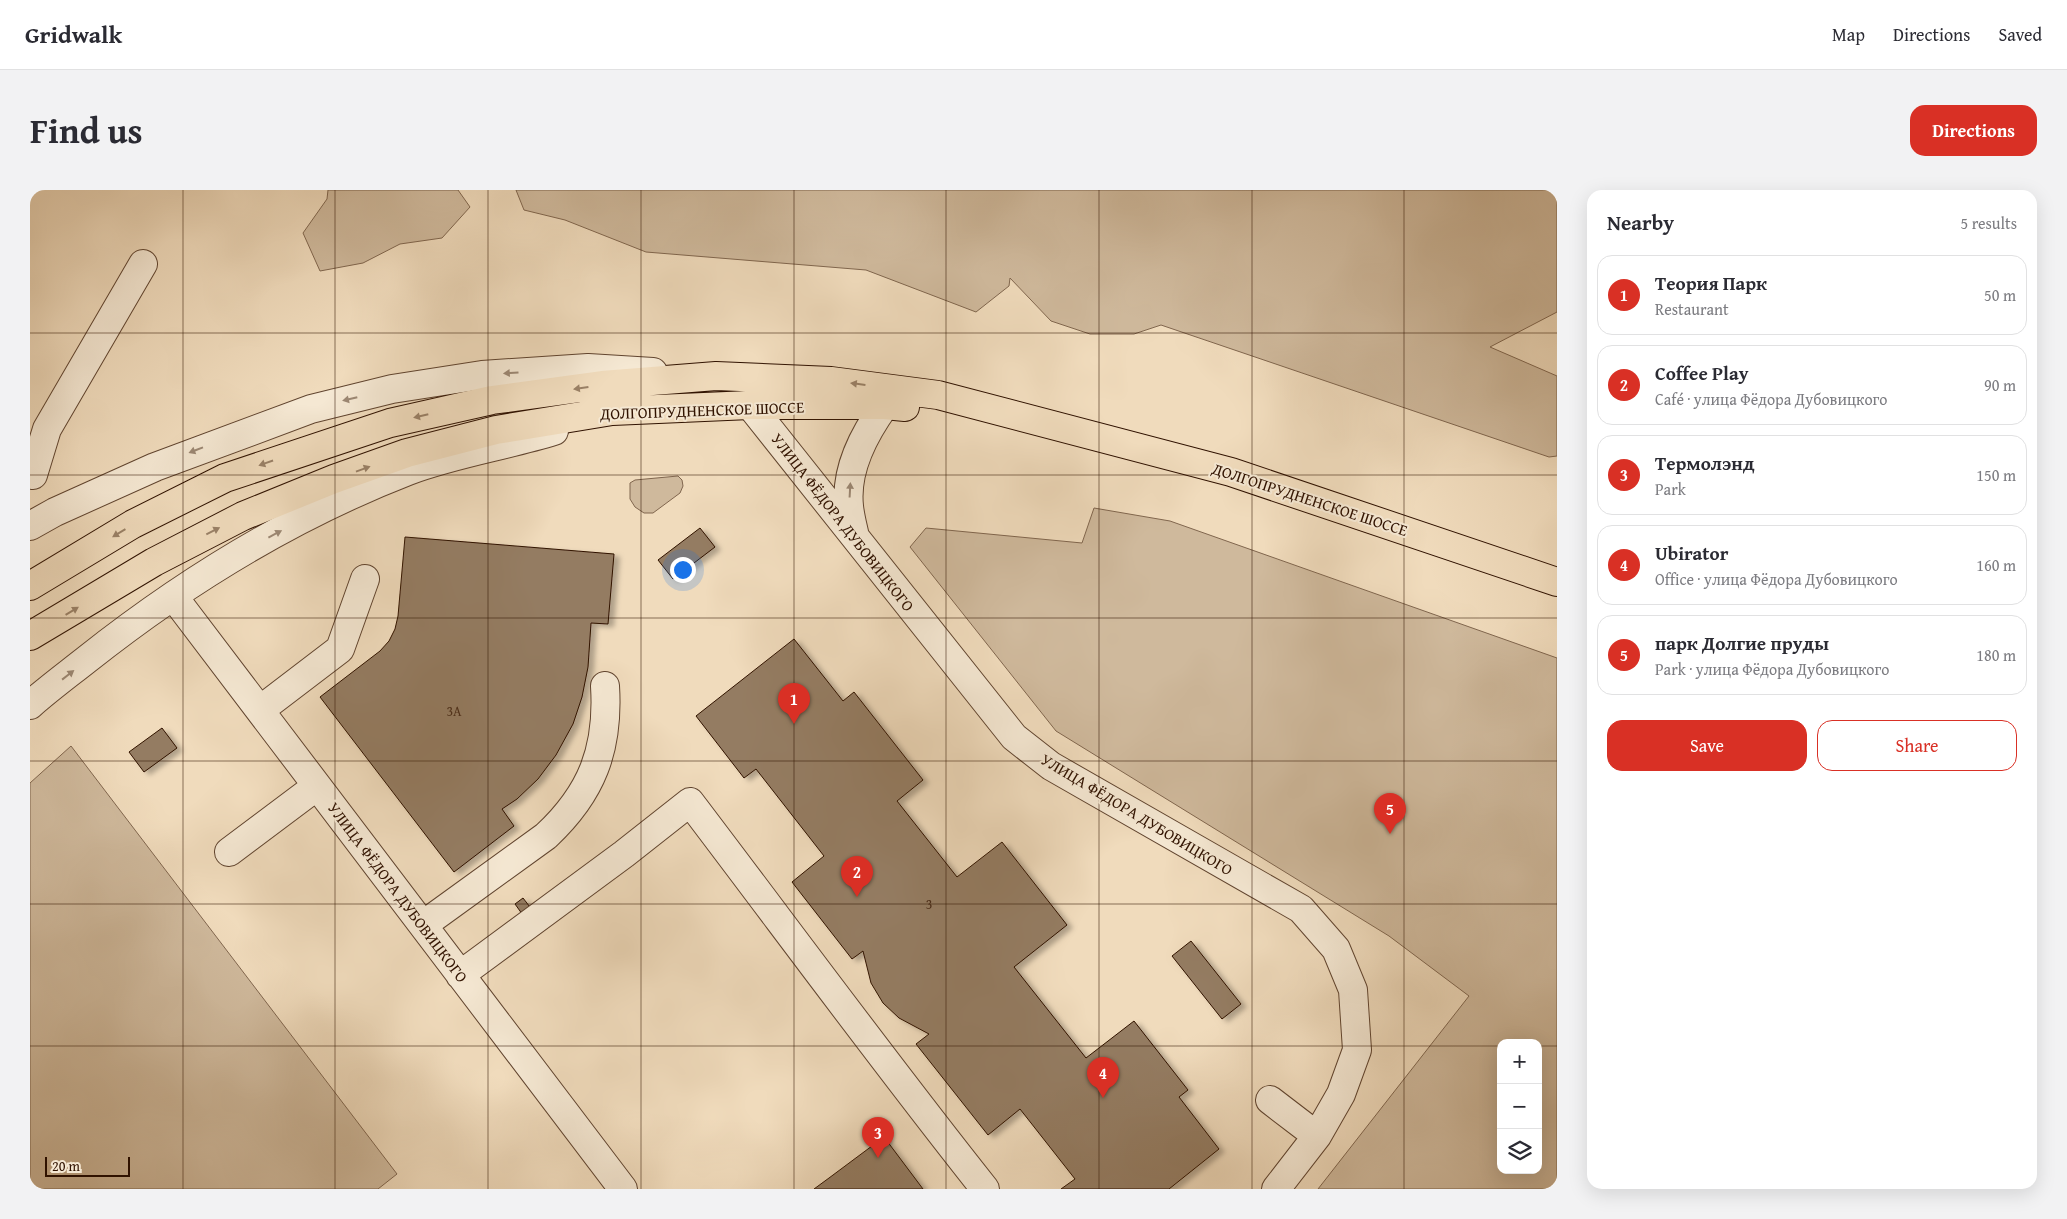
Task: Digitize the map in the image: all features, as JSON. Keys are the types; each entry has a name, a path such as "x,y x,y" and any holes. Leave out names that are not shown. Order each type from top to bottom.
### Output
{"main road":[{"name":"ДОЛГОПРУДНЕНСКОЕ ШОССЕ","path":"30,586 133,524 225,478 390,423 492,400 602,385 716,376 831,381 938,394 1231,472 1557,582"},
{"name":"ДОЛГОПРУДНЕНСКОЕ ШОССЕ","path":"30,636 154,562 243,516 334,479 408,453 496,430 612,411 750,405 885,405 1060,426"}],"street":[{"path":"56,512 32,472 46,429 143,264"},
{"path":"30,526 56,512 155,467 229,438 311,409 392,389 482,375 588,368 716,376"},
{"name":"УЛИЦА ФЁДОРА ДУБОВИЦКОГО","path":"750,405 1014,736 1051,766 1301,909 1336,949 1353,990 1357,1050 1341,1094 1317,1136 1276,1189"},
{"path":"855,539 849,505 850,479 868,428 885,405"},
{"path":"30,705 126,628 173,596 272,536 332,505 409,471 479,449 552,432 612,411"},
{"path":"260,710 340,649 366,579"},
{"name":"УЛИЦА ФЁДОРА ДУБОВИЦКОГО","path":"173,596 623,1189"},
{"path":"423,926 546,836 562,821 577,802 589,782 598,761 604,736 606,712 605,686"},
{"path":"229,852 317,786"},
{"path":"460,975 624,854 690,802 916,1102 985,1189"},
{"path":"1270,1100 1317,1136"}],"shaded area":[{"path":"328,190 458,190 470,207 442,238 400,244 363,263 320,271 303,233 327,199"},
{"path":"516,190 1557,190 1557,312 1490,347 1557,376 1557,456 1549,457 1161,325 1134,334 1090,334 1051,321 1010,278 1009,286 976,312 866,270 646,252 565,220 524,210"},
{"path":"678,476 682,480 683,486 680,493 653,513 644,513 635,507 630,499 630,483 635,480"},
{"path":"1094,508 1170,521 1557,658 1557,1189 1318,1189 1469,996 1389,936 1056,731 910,547 926,528 1082,543"},
{"path":"71,746 397,1174 378,1189 30,1189 30,783"}],"building":[{"path":"700,528 715,547 673,579 658,560"},
{"path":"405,537 614,554 608,624 591,623 588,667 582,697 573,724 556,755 538,779 517,799 502,809 514,826 454,872 320,697 380,651 389,641 395,629 398,616"},
{"path":"794,639 843,701 854,692 923,780 897,801 957,877 1002,842 1067,925 1014,967 1086,1058 1134,1021 1188,1090 1179,1097 1219,1149 1169,1189 1061,1189 1075,1179 1020,1109 988,1135 916,1044 929,1034 899,1018 883,1003 871,983 863,951 852,959 792,882 824,856 756,769 744,778 696,716"},
{"path":"162,728 177,748 144,772 129,752"},
{"path":"523,898 533,911 525,918 515,904"},
{"path":"1191,941 1241,1004 1222,1019 1172,956"},
{"path":"884,1137 923,1189 814,1189 829,1178"}],"place":[{"name":"Теория Парк","path":"794,724"},
{"name":"парк Долгие пруды","path":"1390,834"},
{"name":"Coffee Play","path":"857,897"},
{"name":"Ubirator","path":"1103,1098"},
{"name":"Термолэнд","path":"878,1158"}]}
